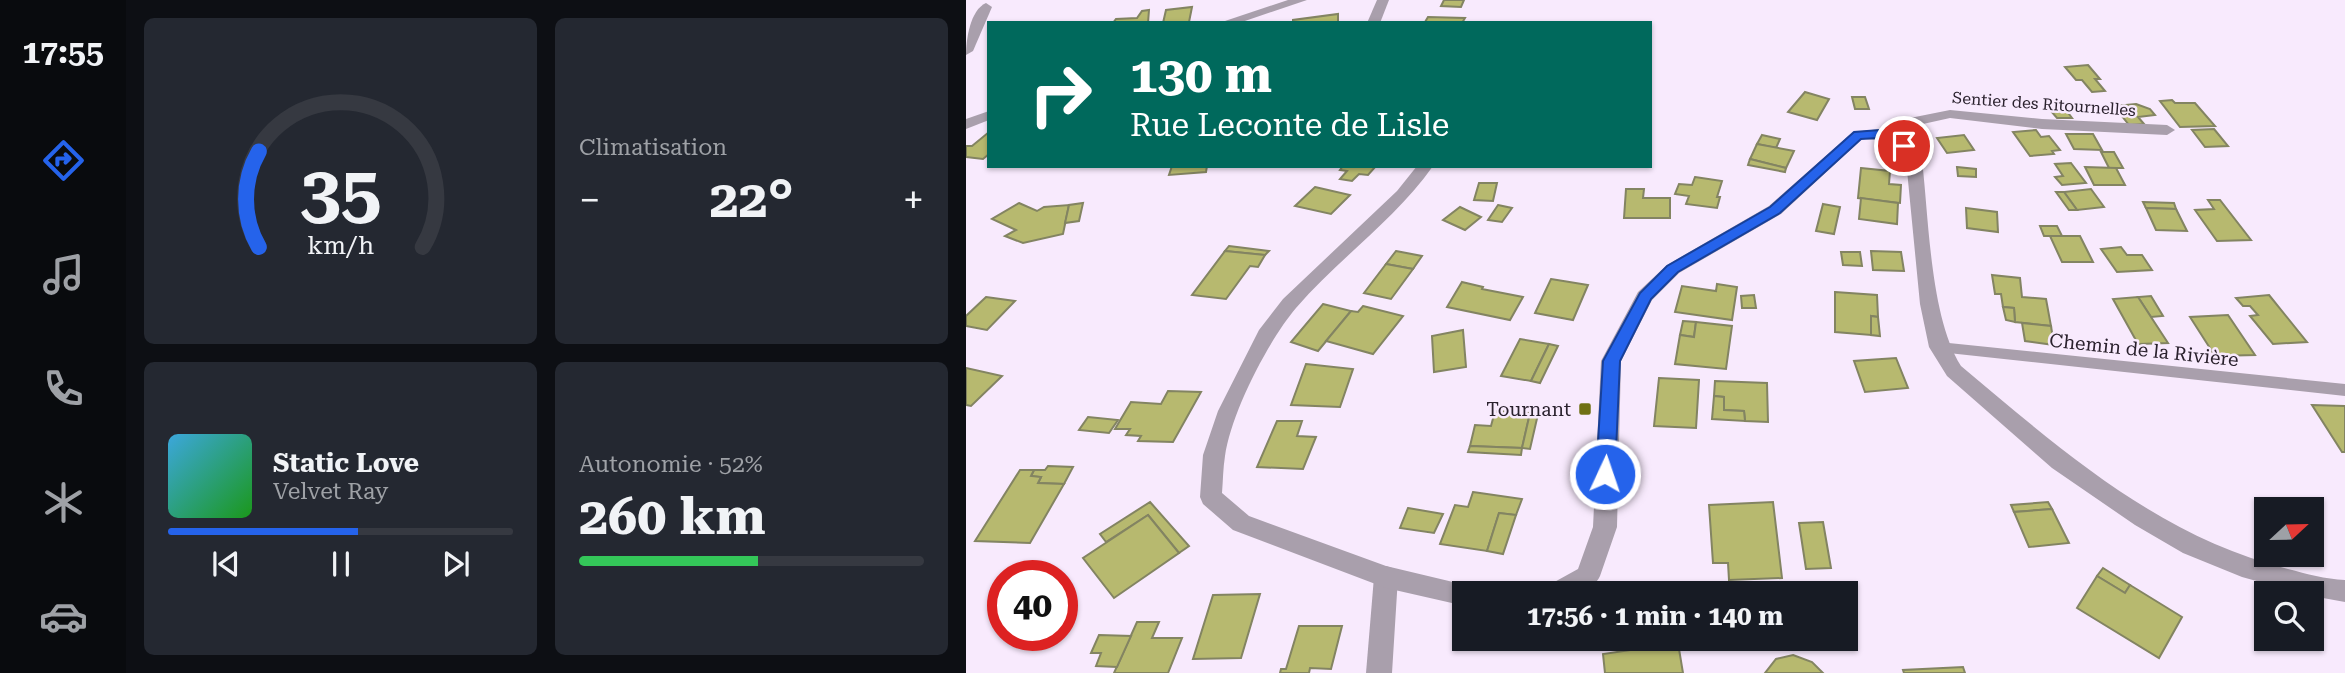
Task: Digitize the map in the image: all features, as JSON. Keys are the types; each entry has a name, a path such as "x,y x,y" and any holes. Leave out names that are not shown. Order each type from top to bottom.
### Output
{"street":[{"path":"1232,21 1301,0"},
{"path":"1374,21 1382,0"},
{"path":"966,51 986,7"},
{"name":"Sentier des Ritournelles","path":"1579,581 1588,576 1605,527 1611,361 1645,296 1672,269 1775,210 1858,135 1880,134 1910,122 1951,114 2042,124 2167,130"},
{"path":"966,124 987,116"},
{"path":"1880,134 1904,146 1914,160 1929,304 1939,347 1954,371 2060,462 2143,518 2191,546 2250,570 2329,590 2345,591"},
{"path":"1423,168 1403,195 1290,303 1266,335 1228,411 1214,455 1211,497 1241,523 1386,577 1452,592"},
{"path":"1379,673 1386,577"}],"lane":[{"name":"Chemin de la Rivière","path":"1939,347 2345,390"}],"building":[{"path":"1444,0 1464,0 1461,7 1441,6"},
{"path":"1192,7 1189,21 1163,21 1166,10"},
{"path":"1149,10 1148,21 1114,21 1137,18 1142,11"},
{"path":"1338,14 1338,21 1293,20"},
{"path":"1428,17 1465,18 1463,21 1426,21"},
{"path":"2088,65 2100,79 2095,79 2105,91 2092,92 2065,67"},
{"path":"1805,92 1829,99 1817,120 1788,112"},
{"path":"1852,97 1865,97 1869,109 1855,109"},
{"path":"2172,100 2175,103 2195,103 2215,126 2180,127 2160,101"},
{"path":"2136,104 2150,109 2155,115 2138,117 2144,124 2129,125 2114,106"},
{"path":"2066,110 2072,118 2057,118 2051,111"},
{"path":"2214,129 2228,146 2205,147 2192,130"},
{"path":"2036,130 2041,137 2049,136 2060,150 2052,151 2054,154 2030,156 2013,132"},
{"path":"987,134 987,156 983,159 966,157 966,146 972,146"},
{"path":"2066,134 2093,134 2102,150 2074,149"},
{"path":"1762,135 1780,139 1776,148 1757,144"},
{"path":"1964,135 1974,150 1947,153 1937,138"},
{"path":"1757,144 1794,151 1786,168 1750,159"},
{"path":"2101,152 2114,152 2123,168 2109,168"},
{"path":"1750,159 1786,168 1785,172 1748,165"},
{"path":"2071,163 2086,183 2062,185 2055,177 2063,176 2055,164"},
{"path":"1957,167 1976,169 1976,177 1958,176"},
{"path":"2085,167 2116,168 2125,185 2094,185"},
{"path":"1171,168 1207,168 1206,172 1169,175"},
{"path":"1374,168 1368,175 1359,174 1352,181 1340,179 1347,171 1340,170"},
{"path":"1861,168 1890,171 1889,184 1901,185 1900,203 1858,198"},
{"path":"1695,177 1722,181 1717,208 1686,204 1689,196 1675,194 1679,184 1692,185"},
{"path":"1479,183 1497,183 1493,201 1474,200"},
{"path":"1315,187 1350,195 1331,214 1295,206"},
{"path":"1626,189 1644,189 1643,198 1670,198 1670,218 1624,218"},
{"path":"2091,189 2104,207 2077,210 2064,192"},
{"path":"2056,192 2064,192 2077,210 2069,210"},
{"path":"1861,198 1898,203 1897,224 1859,219"},
{"path":"2208,200 2220,200 2251,240 2217,241 2195,210 2214,209"},
{"path":"2143,202 2174,203 2176,209 2146,208"},
{"path":"1019,203 1037,211 1044,207 1069,205 1063,234 1023,243 1005,236 1016,230 992,219"},
{"path":"1083,203 1079,221 1065,223 1069,205"},
{"path":"1823,204 1840,207 1834,234 1816,231"},
{"path":"1498,205 1512,208 1502,222 1488,220"},
{"path":"1460,207 1481,217 1465,230 1443,220"},
{"path":"1966,208 1997,212 1998,232 1967,228"},
{"path":"2146,208 2176,209 2187,231 2156,230"},
{"path":"2040,226 2057,226 2062,236 2044,236"},
{"path":"2050,236 2080,236 2093,262 2062,262"},
{"path":"1229,246 1269,251 1265,255 1225,251"},
{"path":"2121,247 2127,255 2142,255 2152,270 2117,272 2101,249"},
{"path":"1225,251 1265,255 1258,267 1250,266 1226,299 1192,295"},
{"path":"1396,251 1422,256 1413,269 1386,264"},
{"path":"1871,251 1901,252 1904,271 1873,270"},
{"path":"1841,252 1860,252 1862,266 1843,265"},
{"path":"1386,264 1413,269 1391,299 1364,293"},
{"path":"1992,275 2020,278 2022,297 2046,299 2051,326 2015,322 2014,308 2003,307 2001,294 1995,294"},
{"path":"1551,279 1588,285 1573,320 1535,313"},
{"path":"1462,282 1523,297 1510,320 1447,307"},
{"path":"1717,284 1737,287 1732,320 1675,312 1682,286 1716,291"},
{"path":"1835,292 1877,295 1878,317 1871,316 1871,335 1835,332"},
{"path":"1754,295 1756,308 1742,308 1741,296"},
{"path":"2269,295 2307,342 2273,344 2250,316 2258,315 2250,306 2243,306 2236,298"},
{"path":"2151,296 2163,316 2151,317 2138,297"},
{"path":"986,297 1015,301 987,330 966,326 966,316"},
{"path":"2138,297 2168,343 2138,344 2113,299"},
{"path":"1323,304 1351,311 1318,351 1291,342"},
{"path":"1363,306 1403,316 1373,354 1326,341 1351,311 1358,312"},
{"path":"2003,307 2014,308 2015,322 2006,320"},
{"path":"2228,315 2255,355 2215,356 2190,317"},
{"path":"1871,316 1878,317 1880,336 1871,335"},
{"path":"1683,321 1696,322 1694,337 1680,335"},
{"path":"1696,322 1732,326 1726,369 1675,364 1680,335 1694,337"},
{"path":"2022,323 2051,326 2054,345 2025,341"},
{"path":"1463,330 1466,367 1434,372 1432,336"},
{"path":"1520,339 1549,344 1531,381 1501,376"},
{"path":"1549,344 1558,346 1540,383 1531,381"},
{"path":"1896,358 1908,388 1865,392 1854,361"},
{"path":"1306,364 1353,369 1340,407 1291,405"},
{"path":"966,368 1002,376 971,406 966,405"},
{"path":"1659,378 1699,380 1696,428 1654,426"},
{"path":"1715,381 1767,383 1768,422 1745,421 1744,411 1724,410 1724,397 1714,396"},
{"path":"1168,391 1201,392 1173,442 1138,441 1141,436 1126,435 1130,429 1115,429 1131,402 1161,404"},
{"path":"1714,396 1724,397 1724,410 1744,411 1745,421 1712,419"},
{"path":"2312,405 2345,406 2345,452 2342,452"},
{"path":"1495,411 1530,413 1522,448 1470,446 1475,425 1491,426"},
{"path":"1530,413 1538,414 1530,449 1522,448"},
{"path":"1088,417 1118,420 1109,433 1079,430"},
{"path":"1277,421 1302,421 1297,436 1316,437 1303,469 1257,467"},
{"path":"1470,446 1522,448 1521,455 1468,452"},
{"path":"1048,466 1073,467 1064,484 1038,483 1041,477 1031,476 1034,470 1045,470"},
{"path":"1020,470 1034,470 1031,476 1041,477 1038,483 1064,484 1030,543 975,541"},
{"path":"1473,492 1522,499 1516,515 1499,513 1487,551 1440,544 1455,505 1468,507"},
{"path":"1150,502 1189,546 1179,553 1148,515 1106,542 1100,534"},
{"path":"1773,502 1782,578 1729,580 1728,563 1713,563 1709,505"},
{"path":"2048,502 2052,509 2014,512 2011,505"},
{"path":"1408,508 1443,514 1434,533 1400,528"},
{"path":"2052,509 2069,543 2029,547 2014,512"},
{"path":"1499,513 1516,515 1503,554 1487,551"},
{"path":"1148,515 1179,553 1114,598 1083,558"},
{"path":"1823,522 1831,568 1806,569 1799,523"},
{"path":"2103,568 2130,585 2125,593 2097,576"},
{"path":"2097,576 2125,593 2130,585 2182,617 2159,658 2077,608"},
{"path":"1260,594 1241,658 1193,659 1213,595"},
{"path":"1137,622 1159,622 1152,638 1182,638 1168,673 1114,673"},
{"path":"1299,626 1342,626 1331,669 1310,668 1309,673 1280,673 1281,669 1286,669"},
{"path":"1099,635 1131,636 1117,667 1096,666 1101,653 1091,653"},
{"path":"1623,651 1679,651 1683,673 1605,673 1603,654"},
{"path":"1793,655 1812,662 1823,673 1765,673 1776,659"},
{"path":"1963,667 1965,673 1904,673 1903,670"}],"place":[{"name":"Tournant","path":"1585,409"}],"route":[{"path":"1605,474 1611,361 1645,296 1672,269 1775,210 1858,135 1880,134 1904,146"}]}
